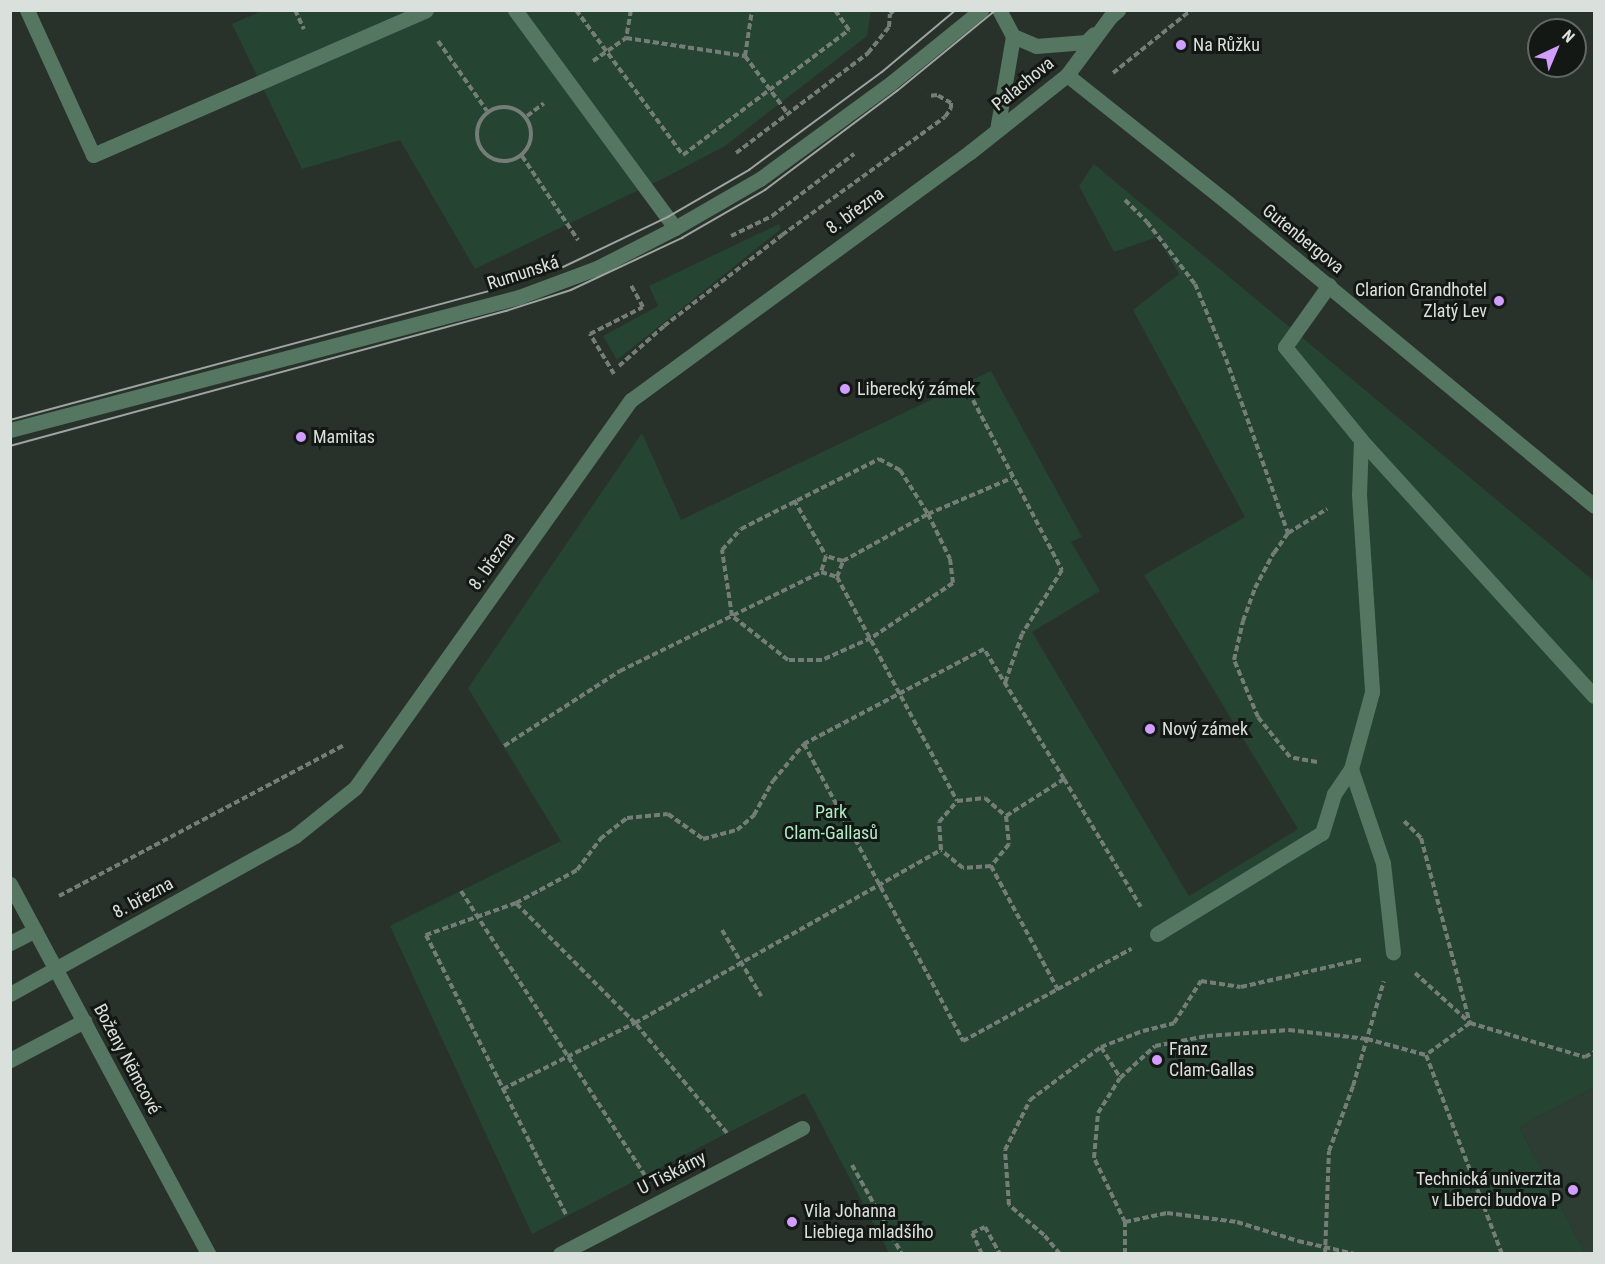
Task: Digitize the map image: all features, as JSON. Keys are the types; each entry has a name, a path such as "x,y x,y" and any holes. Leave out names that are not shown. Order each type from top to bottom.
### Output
{"street":[{"path":"27,10 93,155 423,12"},
{"path":"515,10 675,228"},
{"name":"Rumunská","path":"10,430 519,297 597,268 675,228 760,179 891,83 981,10"},
{"path":"997,130 1013,36 999,10"},
{"path":"1013,36 1036,46 1086,42 1114,14"},
{"name":"Palachova","path":"997,130 1067,75 1114,14"},
{"name":"Gutenbergova","path":"1067,75 1329,285 1594,506"},
{"name":"8. března","path":"10,994 295,836 355,788 631,400 997,130"},
{"path":"1329,285 1285,347 1361,440 1594,696"},
{"path":"1157,934 1322,833 1334,794 1351,769 1372,692 1359,494 1361,440"},
{"path":"1351,769 1383,863 1393,952"},
{"name":"Boženy Němcové","path":"10,884 208,1254"},
{"path":"10,943 35,930"},
{"path":"10,1060 84,1021"},
{"name":"U Tiskárny","path":"560,1254 802,1128"}],"path":[{"path":"576,10 683,155 849,30 835,10"},
{"path":"626,38 631,10"},
{"path":"752,10 745,56 788,114"},
{"path":"729,157 868,52 889,27 889,12 894,10"},
{"path":"423,12 487,111"},
{"path":"571,84 588,64 626,38 745,56"},
{"path":"607,380 613,371 664,326 782,235 945,117 951,108 951,102 937,95 928,96 922,101"},
{"path":"508,106 527,116 532,137 522,156 501,162 482,151 476,130 487,111 508,106"},
{"path":"522,156 597,268"},
{"path":"1125,200 1148,222 1195,284 1226,359 1288,534"},
{"path":"613,371 590,334 643,307 630,284"},
{"path":"973,400 1062,570 1022,634 1005,684"},
{"path":"879,459 900,470 928,514 950,559 953,583 871,638 822,660 788,660 732,616 722,550 741,529 794,500 879,459"},
{"path":"837,577 843,561 928,514 1012,478"},
{"path":"794,500 826,556 843,561"},
{"path":"1332,506 1288,534 1255,588 1243,621 1234,660 1258,717 1290,757 1351,769"},
{"path":"504,746 620,671 820,572 826,556"},
{"path":"820,572 837,577 871,638 897,693 957,801"},
{"path":"580,1243 426,935 516,903 577,870 600,839 627,818 668,814 703,839 737,830 754,815 773,781 804,744 984,649 1157,934 963,1041 804,744"},
{"path":"59,896 351,741"},
{"path":"1006,816 1064,779"},
{"path":"985,798 1006,816 1009,844 991,866 963,868 941,850 939,822 957,801 985,798"},
{"path":"1398,815 1421,838 1470,1023"},
{"path":"503,1089 636,1023 742,965 941,850"},
{"path":"991,866 1058,990"},
{"path":"461,891 661,1201"},
{"path":"516,903 636,1023 747,1156"},
{"path":"722,930 760,996"},
{"path":"1393,952 1470,1023 1585,1057 1594,1052"},
{"path":"1326,1254 1329,1150 1353,1086 1393,952"},
{"path":"1060,1254 1044,1235 1009,1205 1005,1150 1030,1100 1101,1047 1143,1031 1174,1023 1201,981 1240,987 1393,952"},
{"path":"1426,1055 1470,1023"},
{"path":"1125,1254 1125,1222 1094,1158 1098,1113 1120,1078 1155,1046 1207,1036 1288,1030 1367,1039 1426,1055"},
{"path":"1101,1047 1120,1078"},
{"path":"1426,1055 1502,1254"},
{"path":"852,1166 902,1254"},
{"path":"1125,1222 1167,1213 1237,1221 1298,1241 1355,1254"},
{"path":"982,1254 972,1233 985,1227 1000,1254"}],"shaded area":[{"name":"Technická univerzita v Liberci budova P","path":"1594,1087 1594,1253 1585,1253 1519,1127"}],"green space":[{"path":"264,10 871,11 867,36 725,146 475,269 400,140 302,169 232,24"},
{"name":"Park Clam-Gallasů","path":"1094,164 1594,581 1594,1087 1519,1127 1585,1253 889,1253 805,1093 532,1234 390,926 561,841 468,688 642,433 681,520 991,371 1082,537 1071,542 1100,591 1032,632 1189,896 1298,829 1144,575 1245,517 1133,310 1179,274 1157,237 1114,252 1079,186"},
{"path":"779,224 781,229 617,360 603,336 658,306 649,286"}],"tram line":[{"path":"10,420 497,289 559,269 668,217 749,170 882,72 956,10"},
{"path":"10,446 506,311 571,290 682,238 765,190 897,91 996,10"}],"place":[{"name":"Na Růžku","path":"1181,45"},
{"name":"Clarion Grandhotel Zlatý Lev","path":"1499,301"},
{"name":"Liberecký zámek","path":"845,389"},
{"name":"Mamitas","path":"301,437"},
{"name":"Nový zámek","path":"1150,729"},
{"name":"Franz Clam-Gallas","path":"1157,1060"},
{"name":"Technická univerzita v Liberci budova P","path":"1573,1190"},
{"name":"Vila Johanna Liebiega mladšího","path":"792,1222"}]}
